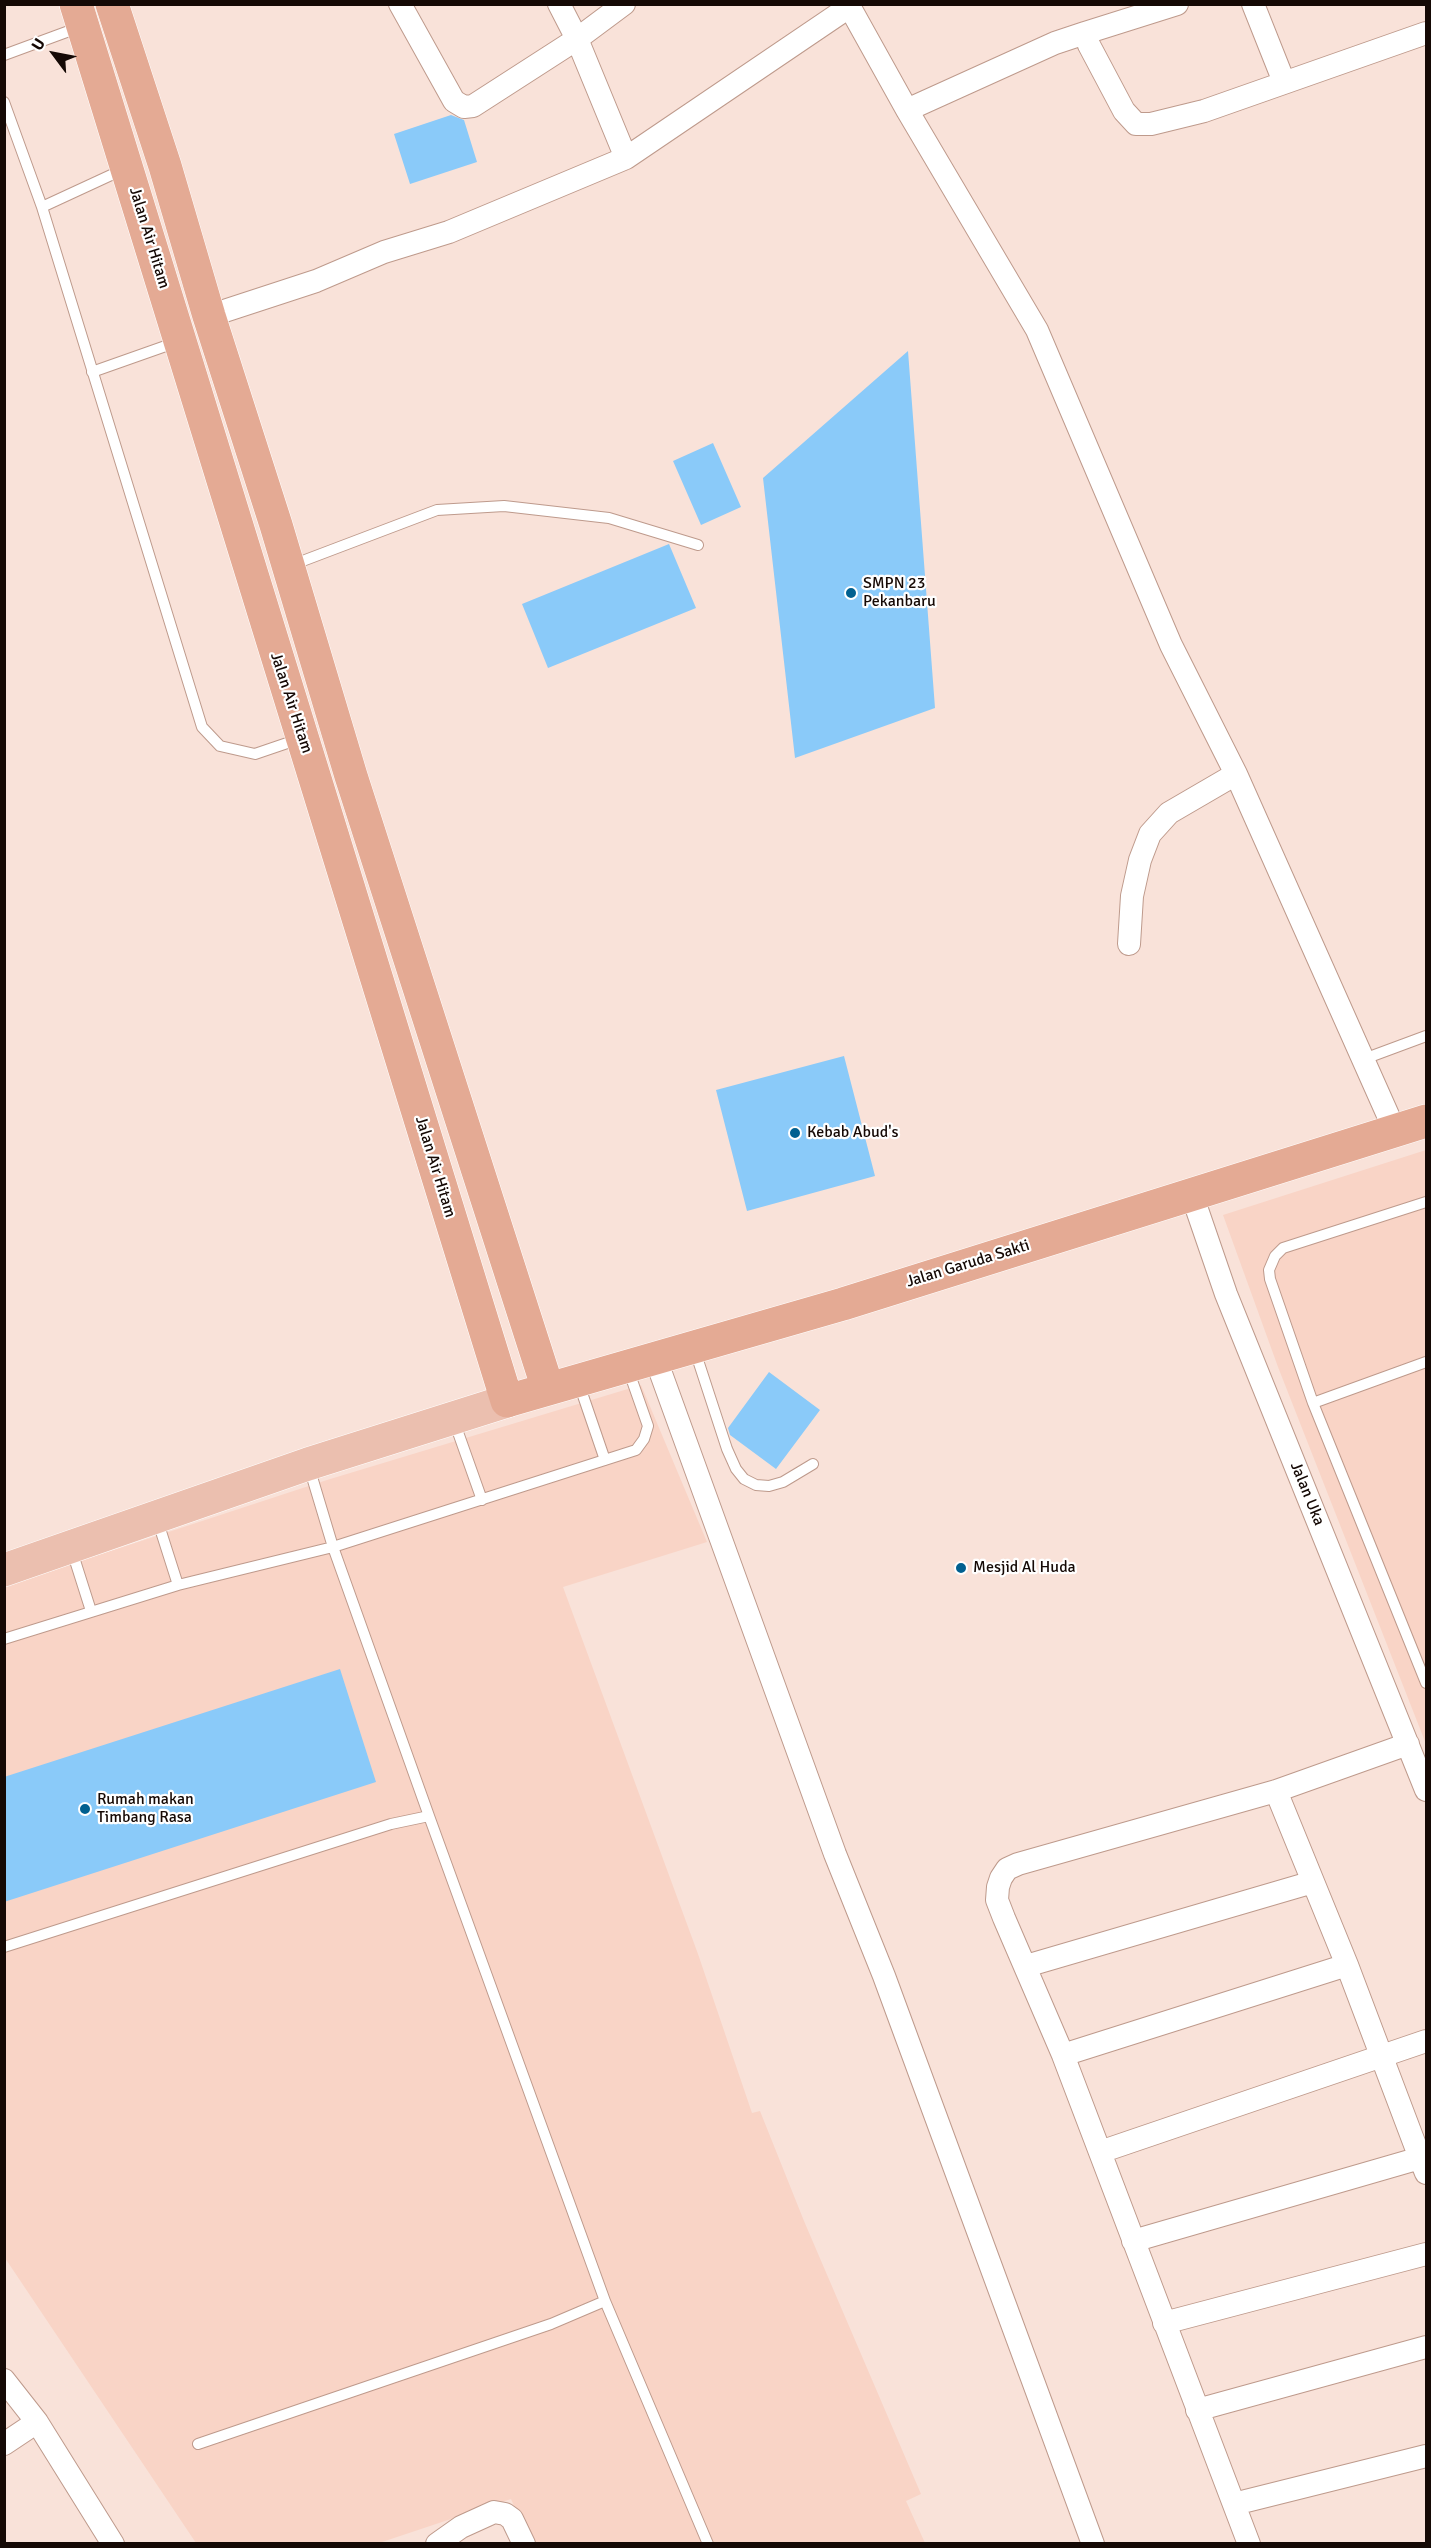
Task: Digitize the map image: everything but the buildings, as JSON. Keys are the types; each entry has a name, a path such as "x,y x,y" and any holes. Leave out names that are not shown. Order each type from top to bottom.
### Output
{"highway":[{"path":"112,4 165,166 209,316 289,566 351,776 563,1384"},
{"name":"Jalan Air Hitam","path":"80,16 507,1401"},
{"name":"Jalan Garuda Sakti","path":"507,1401 641,1361 694,1348 1426,1121"}],"main road":[{"path":"4,1570 308,1464 507,1401"}],"street":[{"path":"400,4 454,100 464,107 473,106 577,39 624,4"},
{"path":"559,4 577,39 626,158"},
{"path":"907,110 1055,43 1177,4"},
{"path":"1253,4 1284,82"},
{"path":"209,316 316,281 384,252 449,232 626,158 849,6 907,110 1037,330 1167,634 1236,774 1395,1131"},
{"path":"1085,33 1124,111 1136,124 1151,124 1204,111 1426,33"},
{"path":"1129,944 1132,896 1140,860 1150,834 1169,813 1236,774"},
{"name":"Jalan Uka","path":"1192,1195 1226,1294 1426,1790"},
{"path":"641,1361 888,1987 1093,2544"},
{"path":"1249,2544 1063,2055 998,1900 1000,1878 1007,1869 1083,1845 1276,1791 1408,1744"},
{"path":"1133,2241 1423,2165 1347,1965 1276,1791"},
{"path":"1026,1966 1313,1882"},
{"path":"1063,2055 1347,1965"},
{"path":"1100,2152 1426,2041"},
{"path":"1164,2323 1426,2254"},
{"path":"1197,2410 1426,2347"},
{"path":"4,2380 37,2422 113,2544"},
{"path":"4,2444 37,2422"},
{"path":"1234,2504 1426,2456"},
{"path":"437,2544 461,2527 494,2512 506,2514 512,2519 524,2544"}],"lane":[{"path":"4,55 80,16"},
{"path":"4,102 42,207 202,727 220,746 255,753 302,738"},
{"path":"42,207 128,168"},
{"path":"92,372 180,341"},
{"path":"289,566 437,510 504,506 609,518 698,545"},
{"path":"1364,1059 1426,1036"},
{"path":"1426,1202 1283,1248 1275,1256 1269,1270 1270,1279 1313,1403 1426,1683"},
{"path":"694,1348 722,1435 739,1474 748,1482 769,1486 783,1482 813,1464"},
{"path":"5,1637 178,1585 333,1547 636,1450 644,1439 648,1426 641,1361"},
{"path":"1313,1403 1426,1362"},
{"path":"563,1384 605,1460"},
{"path":"453,1418 482,1500"},
{"path":"308,1464 333,1547 605,2301 708,2544"},
{"path":"157,1516 178,1585"},
{"path":"71,1546 91,1611"},
{"path":"4,1947 391,1824 429,1816"},
{"path":"198,2444 551,2324 605,2301"}],"shaded area":[{"path":"1426,1150 1426,1744 1278,1367 1223,1215"},
{"path":"641,1385 707,1542 563,1587 698,1954 752,2113 760,2111 804,2221 921,2494 906,2501 925,2543 530,2543 511,2499 379,2543 196,2543 5,2258 4,1586 327,1480"}],"place":[{"name":"SMPN 23 Pekanbaru","path":"851,593"},
{"name":"Kebab Abud's","path":"795,1133"},
{"name":"Mesjid Al Huda","path":"961,1568"},
{"name":"Rumah makan Timbang Rasa","path":"85,1809"}]}
